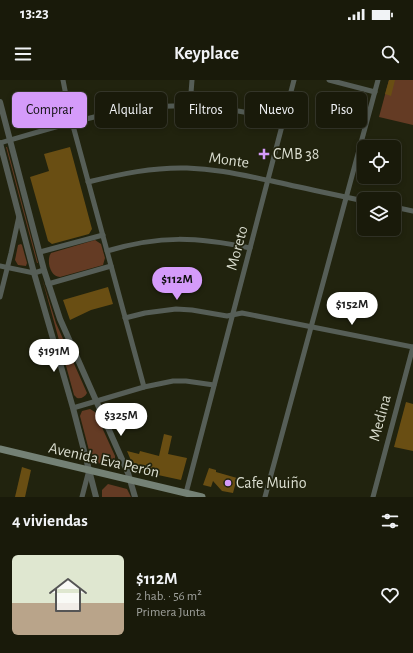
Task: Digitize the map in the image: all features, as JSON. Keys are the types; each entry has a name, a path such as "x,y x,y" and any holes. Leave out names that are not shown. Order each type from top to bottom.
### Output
{"main road":[{"name":"Avenida Eva Perón","path":"0,449 202,497"}],"street":[{"path":"63,80 65,92"},
{"path":"191,92 192,80"},
{"name":"Moreto","path":"291,92 294,80"},
{"path":"329,80 375,92"},
{"path":"265,497 378,80"},
{"path":"0,102 3,126 10,140 48,284 67,338 130,480 136,497"},
{"path":"87,119 128,110 175,106"},
{"path":"51,128 0,143 96,497"},
{"path":"74,128 144,387"},
{"name":"Moreto","path":"186,493 282,128"},
{"name":"Monte","path":"88,182 134,172 186,168 230,172 357,199"},
{"path":"401,208 413,211"},
{"path":"0,297 19,215"},
{"path":"40,252 103,235"},
{"path":"107,250 142,242 179,239 219,242 250,248"},
{"path":"0,266 34,272 44,270"},
{"path":"48,284 111,266"},
{"path":"125,318 153,312 176,310 192,310 227,316 242,313 413,347"},
{"name":"Medina","path":"373,497 413,347"},
{"path":"73,408 157,384 180,381 214,385"},
{"path":"82,497 89,470"}],"shaded area":[{"path":"389,80 413,80 413,125 379,117"},
{"path":"7,147 38,263 37,263"},
{"path":"95,240 101,244 105,258 103,265 60,277 51,271 49,260 51,253"},
{"path":"21,244 27,263 26,266 18,265 15,260 18,245"},
{"path":"42,278 56,323 87,393 81,398 77,398 74,395"},
{"path":"90,409 95,412 115,456 115,462 111,465 96,463 91,458 80,416 82,411"},
{"path":"108,484 127,489 131,497 102,497 102,490"}],"building":[{"path":"389,80 395,80 391,96 385,94"},
{"path":"70,147 92,229 89,234 52,244 48,241 30,177 49,171 44,154"},
{"path":"108,287 113,304 91,310 70,320 63,300"},
{"path":"406,402 413,404 413,451 394,447"},
{"path":"164,434 172,436 168,454 187,458 181,480 135,470 127,451 139,454 140,451 159,456"},
{"path":"22,467 31,470 25,497 15,497"},
{"path":"209,468 216,470 216,472 237,478 233,493 222,491 213,481 211,487 203,485"}],"place":[{"name":"CMB 38","path":"264,154"},
{"name":"Cafe Muiño","path":"228,483"}]}
